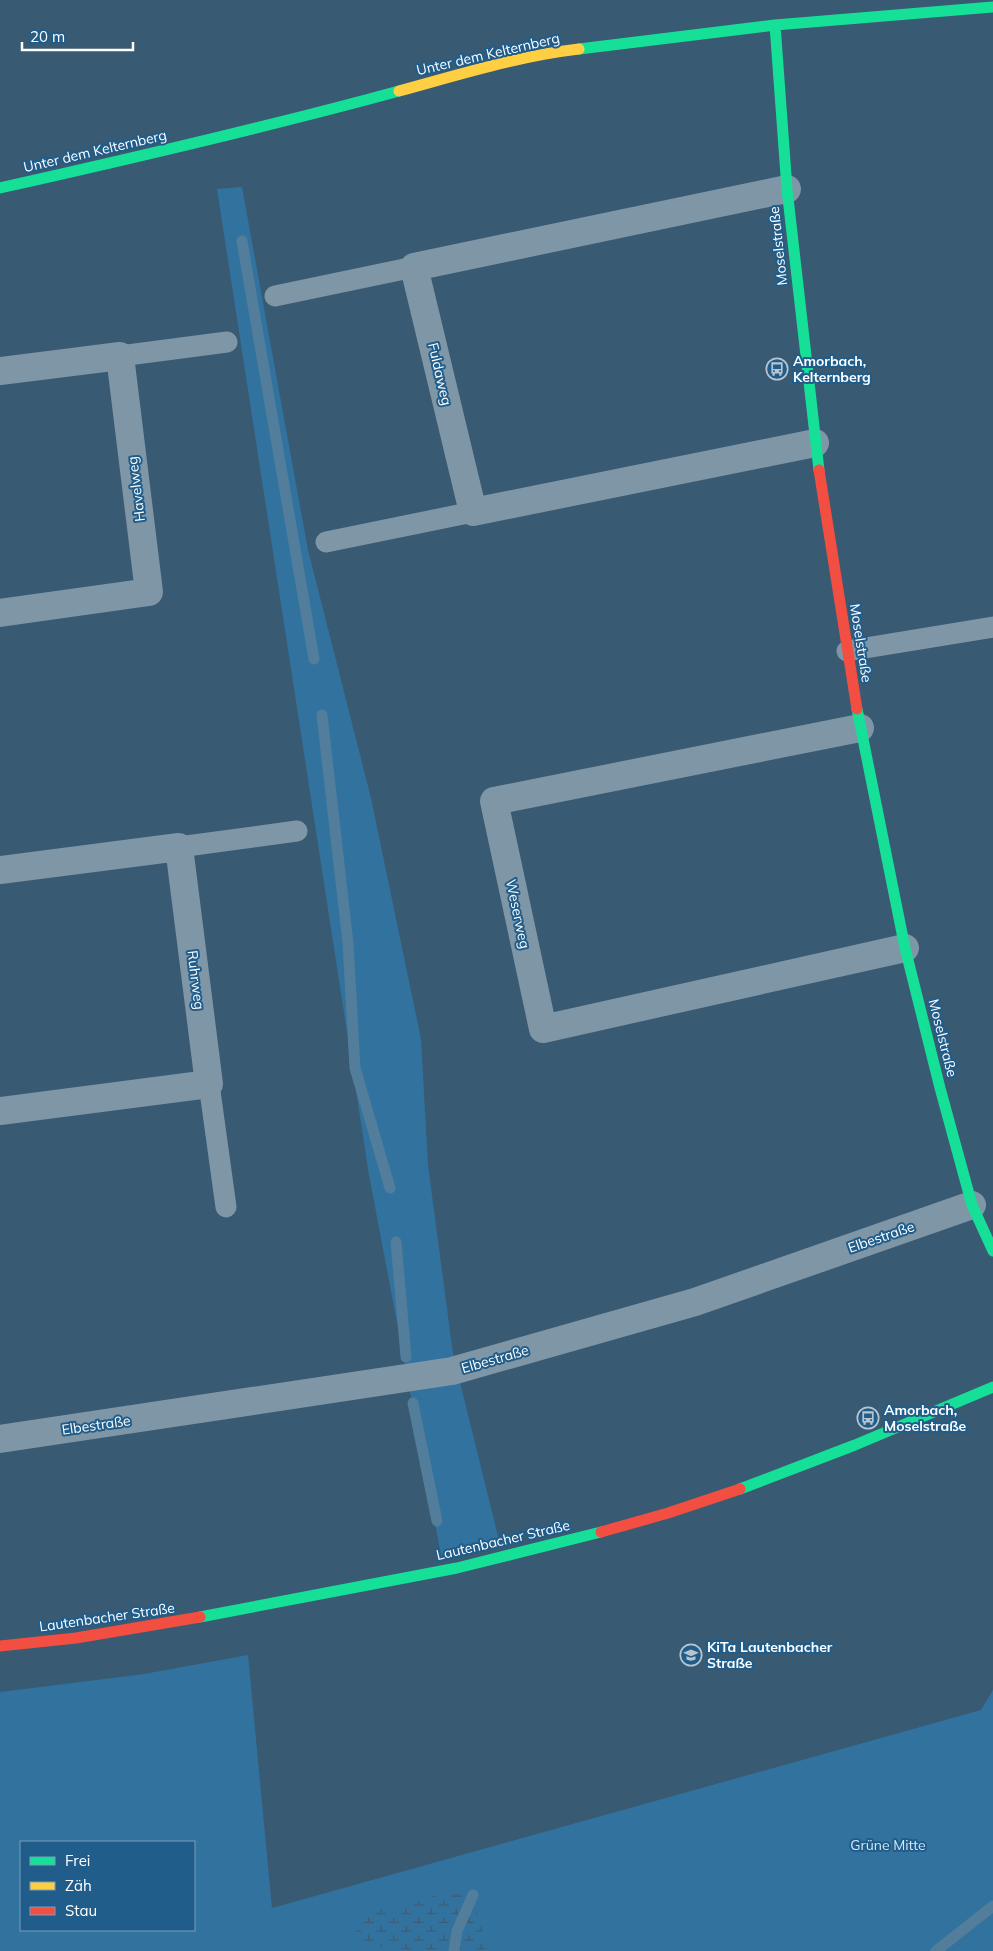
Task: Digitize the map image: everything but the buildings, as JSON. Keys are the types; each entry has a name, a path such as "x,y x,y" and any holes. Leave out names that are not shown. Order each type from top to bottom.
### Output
{"street":[{"name":"Unter dem Kelternberg","path":"0,188 176,148 326,111 468,72 560,51 775,26 993,7"},
{"name":"Moselstraße","path":"775,26 787,189 815,443 860,728 905,948 940,1088 972,1205 993,1251"},
{"path":"414,267 787,189"},
{"name":"Fuldaweg","path":"414,267 473,512"},
{"path":"0,371 120,356"},
{"name":"Havelweg","path":"0,613 149,592 120,356"},
{"path":"473,512 815,443"},
{"name":"Weserweg","path":"860,728 494,801 543,1029 905,948"},
{"path":"0,870 179,847"},
{"name":"Ruhrweg","path":"179,847 209,1084"},
{"path":"0,1111 209,1084"},
{"name":"Elbestraße","path":"0,1439 452,1371 695,1302 972,1205"},
{"name":"Lautenbacher Straße","path":"0,1646 143,1629 472,1564 622,1526 738,1490 801,1467 869,1441 993,1387"}],"lane":[{"path":"275,296 414,267"},
{"path":"120,356 227,342"},
{"path":"326,542 473,512"},
{"path":"847,651 993,627"},
{"path":"179,847 297,831"},
{"path":"209,1084 226,1207"}],"green space":[{"path":"242,187 308,550 371,798 421,1039 428,1165 453,1354 499,1540 441,1555 369,1175 217,189"},
{"name":"Grüne Mitte","path":"248,1655 272,1908 981,1710 993,1690 993,1951 0,1951 0,1692 144,1674"},
{"path":"442,1893 473,1895 488,1951 388,1951 387,1948 354,1940 360,1919 379,1909 393,1911"}],"waterway":[{"path":"242,241 314,659"},
{"path":"322,715 348,943 355,1068 390,1188"},
{"path":"396,1242 406,1357"},
{"path":"413,1403 437,1521"},
{"path":"454,1951 457,1931 473,1895"},
{"path":"936,1951 993,1906"}],"traffic: fast":[{"path":"579,49 775,25 993,7"},
{"path":"775,25 787,189 819,470"},
{"path":"0,188 200,142 399,91"},
{"path":"857,709 905,948 940,1088 972,1205 993,1251"},
{"path":"740,1489 855,1445 993,1387"},
{"path":"200,1617 457,1568 601,1532"}],"traffic: slow":[{"path":"399,91 511,61 579,49"}],"traffic: jam":[{"path":"819,470 857,709"},
{"path":"601,1532 668,1513 740,1489"},
{"path":"0,1646 76,1638 200,1617"}],"place":[{"name":"Amorbach, Kelternberg","path":"777,369"},
{"name":"Amorbach, Moselstraße","path":"868,1418"},
{"name":"KiTa Lautenbacher Straße","path":"691,1655"}]}
